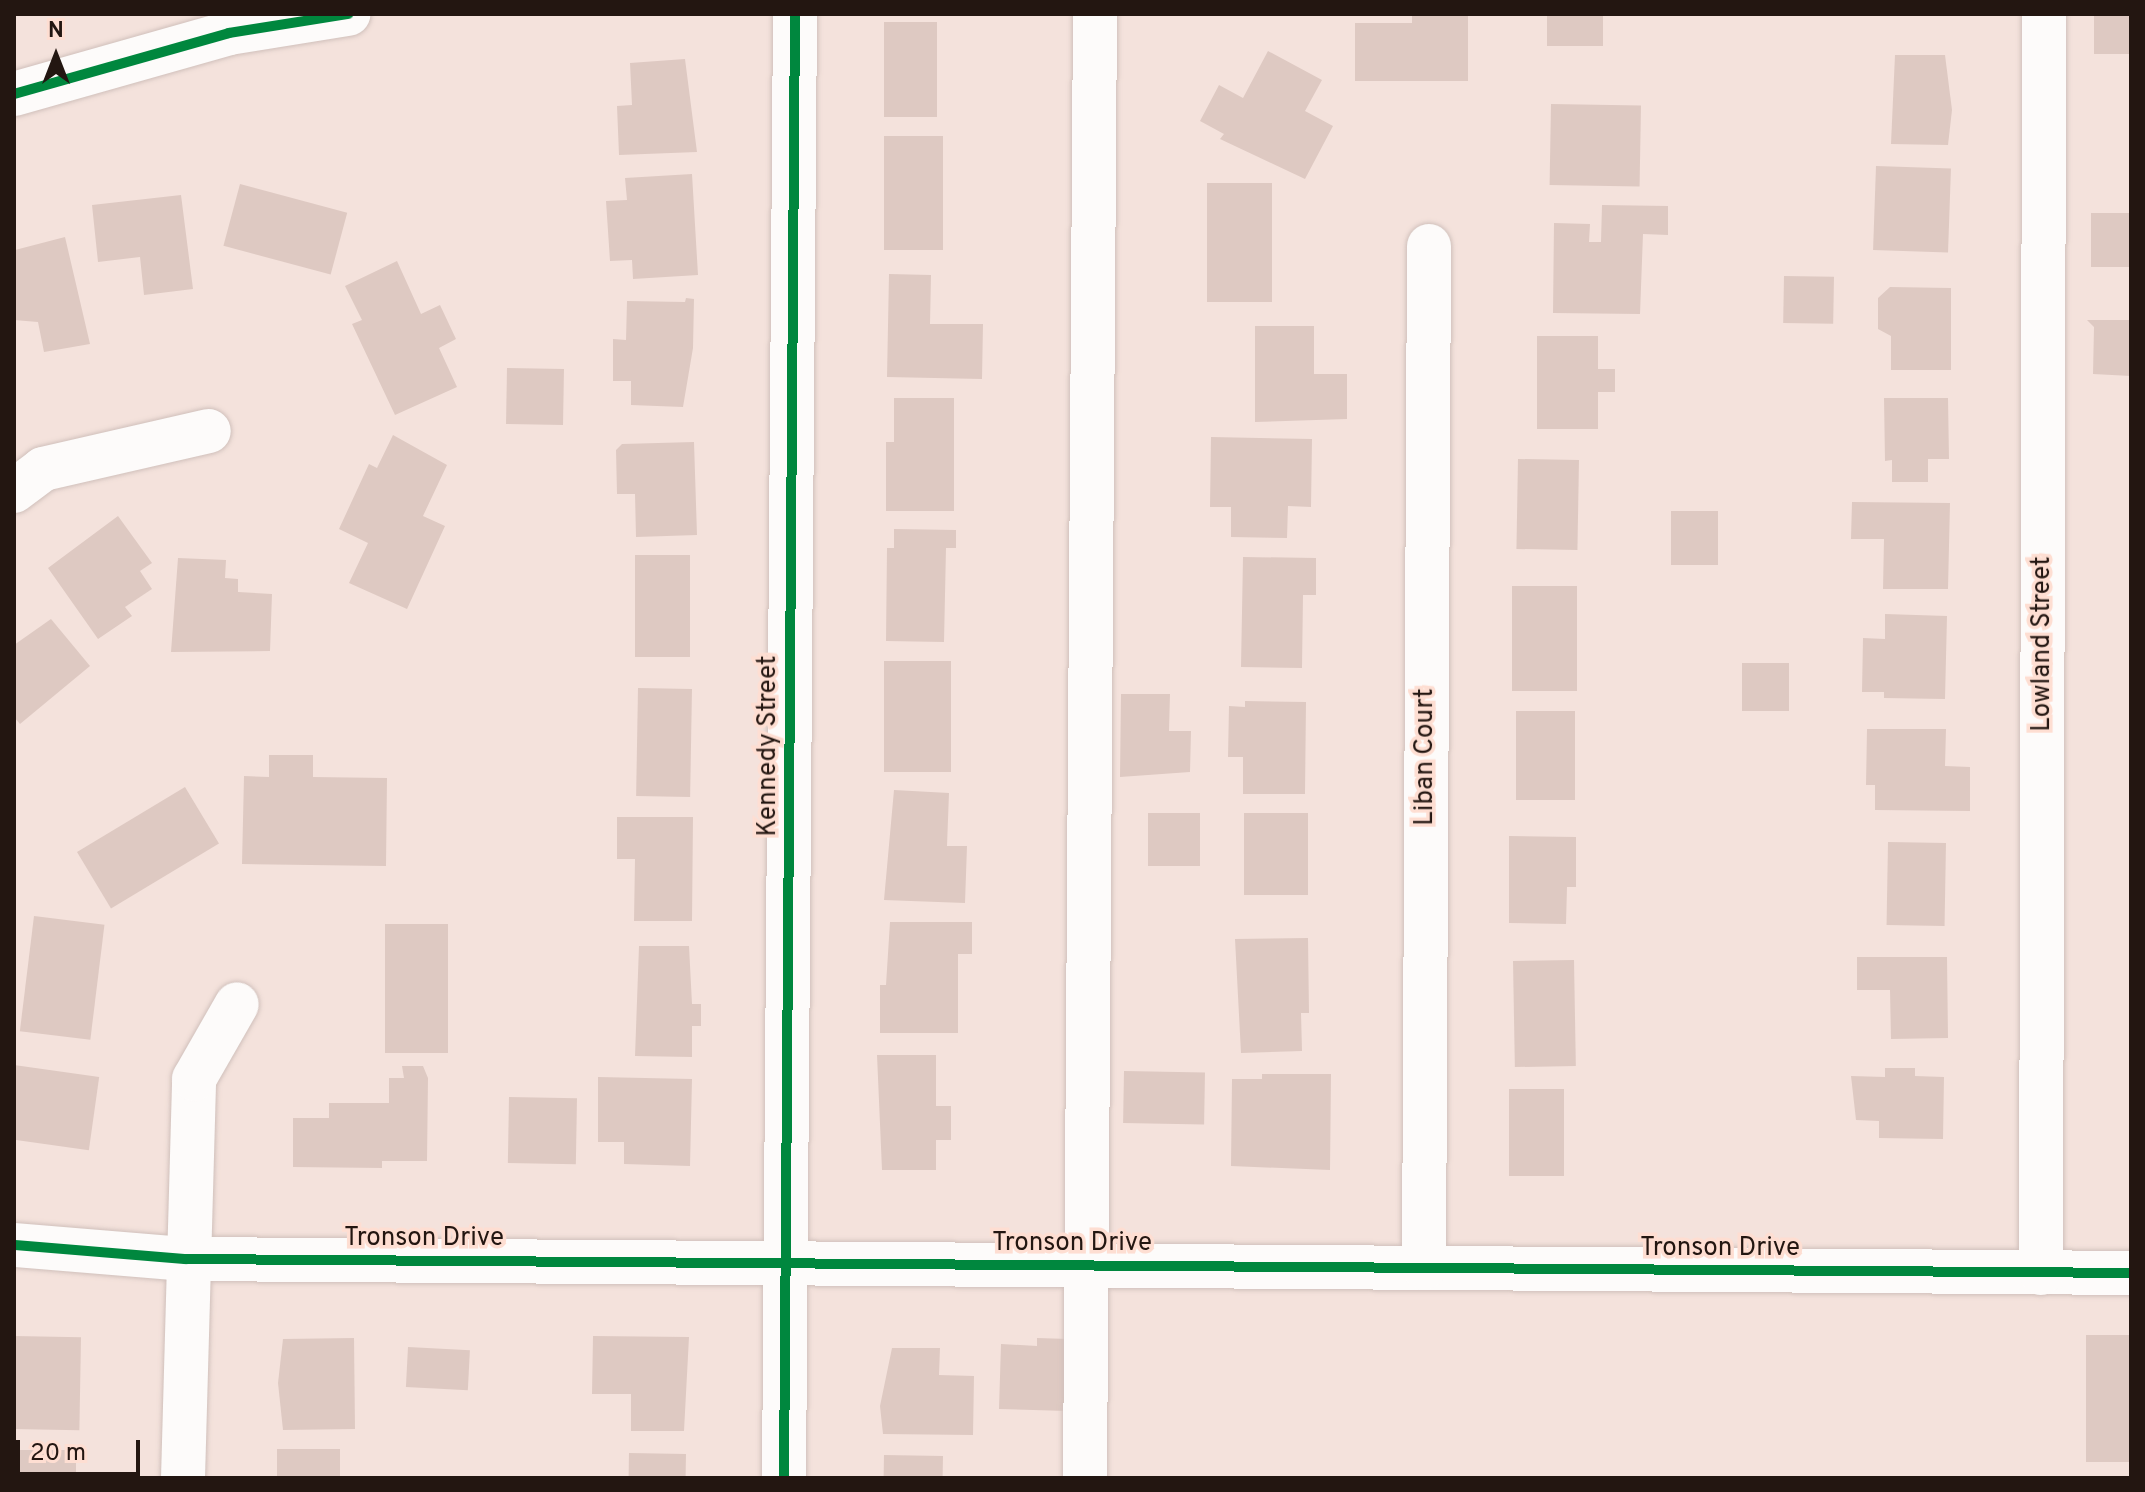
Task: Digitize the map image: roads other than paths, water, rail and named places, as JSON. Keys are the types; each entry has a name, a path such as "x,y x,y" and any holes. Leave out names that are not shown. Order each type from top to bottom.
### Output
{"street":[{"path":"16,89 229,33 348,14"},
{"name":"Kennedy Street","path":"784,1478 795,14"},
{"path":"1085,1478 1095,14"},
{"name":"Lowland Street","path":"2041,1273 2044,14"},
{"name":"Liban Court","path":"1424,1268 1429,246"},
{"path":"14,491 43,469 209,431"},
{"path":"183,1478 185,1259 194,1079 237,1004"},
{"name":"Tronson Drive","path":"14,1245 185,1259 2131,1273"}]}
